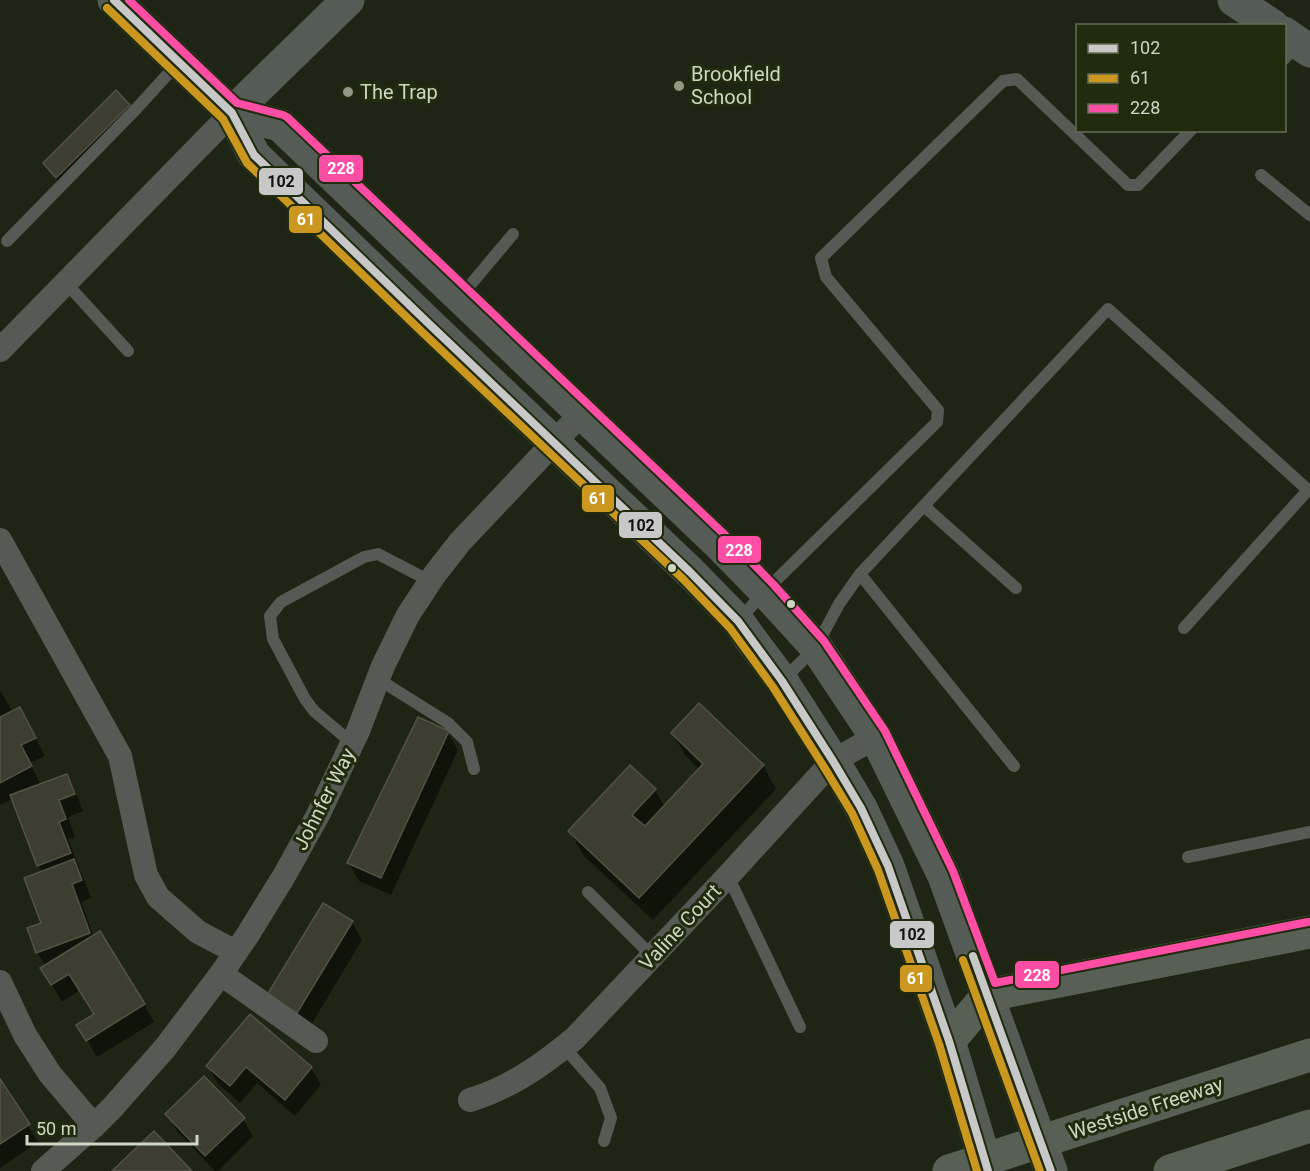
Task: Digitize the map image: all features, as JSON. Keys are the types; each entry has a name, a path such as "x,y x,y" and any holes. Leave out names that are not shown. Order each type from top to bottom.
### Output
{"highway":[{"path":"949,1041 988,995 1310,932"},
{"name":"Westside Freeway","path":"949,1171 1310,1056"},
{"path":"1170,1171 1310,1126"}],"main road":[{"path":"114,0 232,112 254,155 690,572 738,621 782,681 833,761 861,808 888,866 949,1041 988,1171"},
{"path":"232,112 348,0"},
{"path":"1234,0 1270,24"},
{"path":"232,112 280,125 718,543 816,647 876,737 944,876 1051,1171"}],"street":[{"path":"0,350 232,112"},
{"name":"Johnfer Way","path":"43,1171 112,1108 165,1048 221,974 284,876 318,815 408,615 430,581 460,542 582,413"},
{"path":"0,540 120,756 146,875 158,897 198,932 236,952"},
{"name":"Valine Court","path":"470,1100 515,1081 549,1059 575,1038 833,761 876,737"},
{"path":"221,974 316,1041"},
{"path":"0,982 25,1035 50,1074 94,1126"}],"lane":[{"path":"7,241 179,63"},
{"path":"738,621 765,591 937,422 938,410 826,277 821,258 1003,81 1017,79 1128,185 1138,185 1189,132"},
{"path":"1261,176 1310,215"},
{"path":"460,297 513,234"},
{"path":"66,283 128,351"},
{"path":"782,681 816,647 839,604 860,574 1108,309 1308,490 1184,628"},
{"path":"924,506 1016,588"},
{"path":"352,743 314,711 305,699 273,639 270,616 281,602 364,557 378,554 430,581"},
{"path":"860,574 1014,766"},
{"path":"378,679 448,723 467,742 474,769"},
{"path":"1188,857 1310,832"},
{"path":"728,876 800,1027"},
{"path":"588,892 652,956"},
{"path":"564,1047 600,1088 611,1118 604,1141"}],"building":[{"path":"116,90 130,105 56,178 43,163"},
{"path":"699,703 764,765 639,898 568,831 630,765 656,789 632,815 645,826 703,764 671,733"},
{"path":"20,707 36,738 21,745 32,766 0,783 0,717"},
{"path":"418,717 449,731 381,878 347,863"},
{"path":"67,774 75,794 59,800 66,819 59,822 71,853 37,866 10,795"},
{"path":"74,859 82,880 72,884 90,933 36,953 27,928 41,923 24,878"},
{"path":"323,903 353,921 297,1013 267,995"},
{"path":"100,931 145,1004 86,1041 76,1025 94,1014 69,974 51,985 40,968"},
{"path":"250,1014 312,1067 285,1100 246,1067 230,1086 206,1066"},
{"path":"204,1076 245,1118 205,1156 165,1114"},
{"path":"0,1079 30,1124 0,1144"},
{"path":"154,1131 192,1171 112,1171"}],"transit line":[{"name":"102","path":"114,0 232,113 254,155 690,572 738,621 782,681 833,761 861,808 888,866 949,1041 988,1171"},
{"name":"228","path":"129,0 237,103 287,117 725,535 824,641 885,731 953,871 995,983 1308,922"},
{"name":"61","path":"107,8 223,119 247,163 683,579 730,628 773,687 824,767 852,813 878,870 939,1044 977,1171"},
{"name":"102","path":"973,956 1051,1171"},
{"name":"61","path":"963,960 1040,1171"}],"place":[{"name":"Brookfield School","path":"679,86"},
{"name":"The Trap","path":"348,92"}]}
